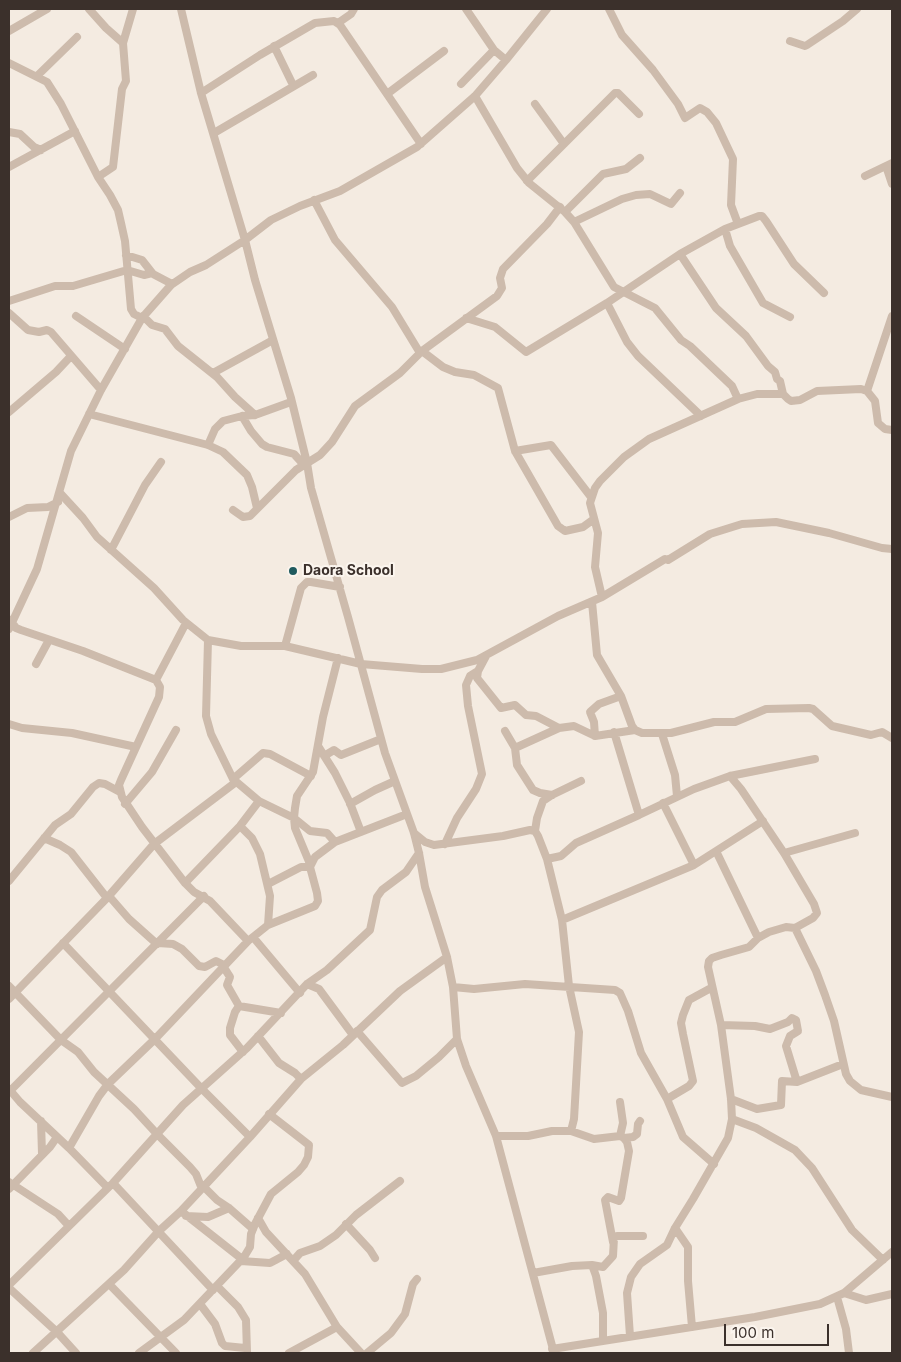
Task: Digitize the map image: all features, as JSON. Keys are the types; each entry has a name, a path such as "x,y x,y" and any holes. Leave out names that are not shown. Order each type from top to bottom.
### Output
{"street":[{"path":"9,31 47,9"},
{"path":"89,9 123,43"},
{"path":"98,177 113,167 122,89 126,81 123,43 133,9"},
{"path":"181,9 201,93 292,402 311,488 381,739 414,834 425,887 447,957 453,987 457,1039 466,1066 496,1136 553,1351 630,1336 755,1317 820,1304 840,1295 892,1252"},
{"path":"338,23 354,9"},
{"path":"466,9 494,50 506,60"},
{"path":"300,993 251,939 204,896 194,892 185,883 125,804 119,785 159,698 160,687 156,680 84,651 16,628 10,623 37,569 71,451 101,390 142,317 172,284 245,240 271,220 314,200 340,191 421,144 475,96 547,9"},
{"path":"610,9 622,35 653,70 686,118 700,108 707,112 716,123 733,159 731,205 738,224"},
{"path":"790,41 805,46 843,21 857,9"},
{"path":"201,93 274,46 315,23 330,21 338,23 421,144"},
{"path":"38,76 78,37"},
{"path":"274,46 293,85"},
{"path":"461,84 494,50"},
{"path":"387,94 444,51"},
{"path":"9,63 38,76 47,82 53,90 98,177 118,210 126,255 131,309 134,314 165,330 178,346 213,373 255,415"},
{"path":"214,133 313,75"},
{"path":"527,181 616,92 639,114"},
{"path":"475,96 516,168 527,181 563,209 574,222 617,290 655,308 681,340 690,346 732,386 738,399"},
{"path":"535,104 564,144"},
{"path":"9,167 75,131"},
{"path":"9,132 18,133 34,147 41,150"},
{"path":"234,510 243,517 248,517 277,488 305,464 320,455 356,406 400,374 421,352 500,293 502,288 500,278 502,269 563,209 604,174 626,170 640,158"},
{"path":"865,176 889,164 892,184"},
{"path":"574,222 622,199 636,195 650,194 671,204 680,193"},
{"path":"314,200 334,240 392,308 421,352 443,367 455,372 474,375 497,386 514,451 558,526 566,531 583,527 594,519"},
{"path":"466,318 495,327 526,352 624,292 680,254 738,224 762,216 794,264 824,293"},
{"path":"726,230 732,251 763,303 790,317"},
{"path":"680,254 716,308 746,336 774,372 780,381 784,394 791,401 800,400 817,391 860,389 867,391 875,401 878,423 886,429 892,430"},
{"path":"126,255 142,260 152,273 172,284"},
{"path":"9,301 55,286 73,286 127,270 144,275 152,273"},
{"path":"606,303 627,342 638,356 701,416"},
{"path":"9,313 28,330 39,332 47,330 101,390"},
{"path":"76,316 125,349"},
{"path":"867,391 892,316"},
{"path":"213,373 273,340"},
{"path":"9,412 56,372 70,356"},
{"path":"602,597 595,567 598,533 590,510 591,497 600,481 632,451 649,439 738,399 758,394 784,394"},
{"path":"208,446 215,429 220,424 242,416 255,415 292,402"},
{"path":"89,414 208,446 223,452 247,475 257,508"},
{"path":"242,416 262,444 294,454 305,464"},
{"path":"514,451 551,445 591,497"},
{"path":"111,550 145,485 162,462"},
{"path":"9,517 27,508 48,507 59,498"},
{"path":"59,498 83,518 97,537 154,588 186,623 208,640 242,646 285,646 361,664 441,669 463,665 486,656 558,616 602,597 710,534 742,524 776,522 892,549"},
{"path":"285,646 301,588 307,582 340,587"},
{"path":"592,602 597,654 621,696 635,730"},
{"path":"156,680 186,623"},
{"path":"36,664 49,640"},
{"path":"208,640 206,716 211,734 235,780 259,801 294,818 313,832 327,833 335,842"},
{"path":"486,656 478,671 477,678 501,708 515,705 526,715 536,716 559,728"},
{"path":"69,1148 108,1084 155,1039 251,939 268,925 315,906 318,901 310,866 297,835 294,818 297,796 313,772 323,717 338,658"},
{"path":"446,844 457,818 476,789 482,774 468,706 466,685 470,676 478,671"},
{"path":"595,736 594,722 590,712 599,704 621,696"},
{"path":"515,748 559,728 574,726 595,736 635,730 642,733 662,734 714,722 735,722 766,709 810,708 832,726 871,735 882,732 892,738"},
{"path":"9,724 22,728 72,733 136,747"},
{"path":"125,804 152,772 176,730"},
{"path":"505,731 515,748 517,765 533,790 552,795"},
{"path":"614,732 639,815"},
{"path":"662,734 675,775 677,796"},
{"path":"324,756 334,750 341,755 381,739"},
{"path":"318,746 335,773 350,804 360,832"},
{"path":"12,996 108,897 154,844 235,780 264,753 270,754 311,776"},
{"path":"547,859 561,856 576,843 677,796 730,776 816,759"},
{"path":"630,1336 627,1293 631,1277 640,1264 667,1245 728,1138 732,1119 731,1099 721,1025 711,988 709,961 712,958 749,947 758,938 769,932 786,927 795,928 816,916 816,910 784,854 741,789 730,776"},
{"path":"350,804 395,781"},
{"path":"571,1131 574,1119 580,1039 578,1022 569,986 562,920 547,859 535,831 536,818 543,801 581,781"},
{"path":"9,880 55,825 70,814 96,784 105,784 120,792"},
{"path":"185,883 240,826 259,801"},
{"path":"663,803 694,865"},
{"path":"310,866 315,857 335,842 407,814"},
{"path":"562,920 694,865 763,821"},
{"path":"240,826 249,834 257,846 268,884 270,896 268,925"},
{"path":"414,834 429,844 446,844 530,830 535,831"},
{"path":"784,854 855,834"},
{"path":"44,838 72,852 108,897 129,919 158,943 173,944 182,949 199,966 204,967 216,961 224,966 230,977 227,985 239,1006"},
{"path":"716,851 758,938"},
{"path":"76,1353 9,1286 111,1185 183,1105 242,1052 307,984 327,970 370,930 377,897 382,890 406,872 419,853"},
{"path":"268,884 301,867 310,866"},
{"path":"9,875 9,880"},
{"path":"204,896 9,1090 57,1137 111,1185 215,1288 238,1307 246,1320 247,1353"},
{"path":"795,928 816,971 825,995 834,1021 846,1074 855,1087 892,1097"},
{"path":"63,942 250,1138"},
{"path":"33,1353 110,1285 159,1232 184,1214 203,1188 250,1138 301,1079 400,991 447,957"},
{"path":"307,984 319,989 345,1026 355,1033 402,1083 416,1076 439,1058 457,1039"},
{"path":"453,987 474,988 525,984 616,990 624,998 640,1053 667,1099 683,1137 714,1164"},
{"path":"9,986 12,996 61,1040 78,1052 94,1072 134,1109 193,1170 203,1188 253,1229"},
{"path":"667,1099 689,1086 693,1081 681,1023 688,1000 711,988"},
{"path":"239,1006 281,1013"},
{"path":"239,1006 230,1028 230,1035 242,1052"},
{"path":"721,1025 755,1026 770,1029 788,1022 792,1018 796,1020 798,1031 790,1036 786,1046 798,1082"},
{"path":"258,1036 279,1063 295,1072 301,1079"},
{"path":"731,1099 757,1109 781,1105 781,1081 798,1082 843,1064"},
{"path":"533,1274 572,1266 592,1265 604,1267 613,1256 613,1242 605,1200 608,1197 618,1200 621,1198 629,1151 627,1142 622,1137 623,1123 620,1102"},
{"path":"139,1353 184,1320 242,1260 250,1247 253,1229 271,1194 304,1165 308,1157 309,1145 270,1114"},
{"path":"732,1119 756,1128 795,1150 812,1168 852,1230 883,1260"},
{"path":"41,1121 42,1154"},
{"path":"496,1136 528,1136 552,1131 571,1131 594,1139 633,1137 638,1134 638,1124 640,1121"},
{"path":"57,1137 10,1186 58,1214 69,1226"},
{"path":"294,1261 305,1250 320,1246 400,1181"},
{"path":"184,1214 208,1217 229,1208"},
{"path":"184,1214 242,1260 270,1263 287,1254"},
{"path":"258,1218 266,1232 305,1274 337,1327 361,1353"},
{"path":"346,1224 375,1258"},
{"path":"675,1228 688,1247 688,1281 692,1327"},
{"path":"613,1242 617,1236 643,1236"},
{"path":"592,1265 603,1313 603,1341"},
{"path":"367,1353 391,1333 405,1314 413,1284 417,1279"},
{"path":"110,1285 176,1353"},
{"path":"840,1295 866,1300 892,1294"},
{"path":"840,1295 849,1353"},
{"path":"200,1304 215,1324 222,1343 225,1346 245,1348 247,1353"},
{"path":"289,1353 337,1327"}],"place":[{"name":"Daora School","path":"293,571"}]}
